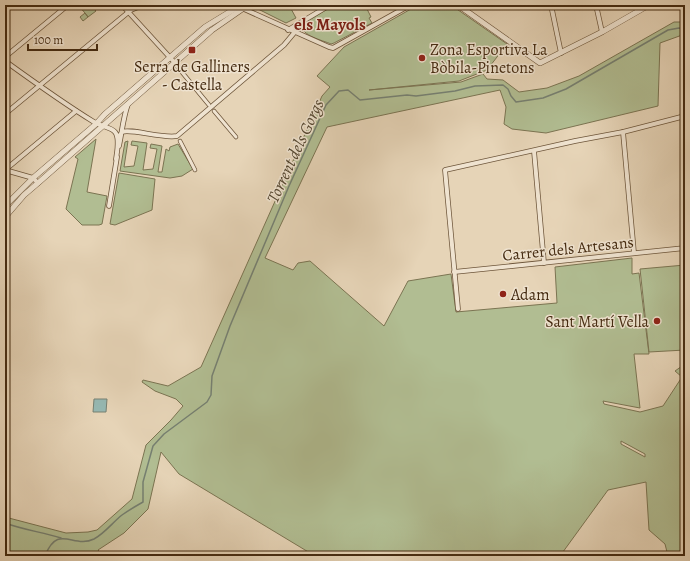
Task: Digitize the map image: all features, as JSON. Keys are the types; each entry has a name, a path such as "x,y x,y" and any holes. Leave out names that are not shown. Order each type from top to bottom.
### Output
{"street":[{"path":"5,57 68,5"},
{"path":"122,5 209,104"},
{"path":"5,114 128,12 143,5"},
{"path":"5,206 33,178 206,27 222,16 248,5"},
{"path":"288,30 330,5"},
{"path":"243,6 294,33 333,48 410,5"},
{"path":"458,5 539,63 542,63 602,32 649,5"},
{"path":"551,5 561,53"},
{"path":"596,5 602,32"},
{"path":"5,216 38,183 212,30 226,22 243,6"},
{"path":"222,16 226,18 226,22"},
{"path":"122,132 164,137 177,136 284,45 294,33"},
{"path":"5,61 96,124 111,129 118,128 123,123"},
{"path":"116,159 128,104"},
{"path":"5,170 76,111"},
{"path":"214,111 236,137"},
{"path":"458,309 445,170 575,141 623,132 685,116"},
{"path":"123,123 125,128 131,132"},
{"path":"111,129 118,137"},
{"path":"109,206 118,137 122,132"},
{"path":"623,132 634,253"},
{"path":"180,141 195,170"},
{"path":"534,151 544,263"},
{"path":"5,170 33,178 38,183"},
{"name":"Carrer dels Artesans","path":"454,272 685,248"}],"green space":[{"path":"78,5 91,5 96,11 83,21 80,17 85,13"},
{"path":"256,5 289,5 296,18 286,23 256,8"},
{"path":"334,5 365,5 371,17 369,18 372,23 331,44 309,35 302,29 301,25"},
{"path":"418,5 451,5 507,44 487,70 459,81 369,90 461,82 483,74 487,79 503,80 519,92 547,88 579,76 674,22 685,22 685,34 660,43 658,106 546,133 512,129 504,124 506,107 500,90 327,127 265,258 293,270 298,263 310,261 384,326 408,281 451,274 456,312 557,303 555,267 632,258 632,274 639,273 649,354 634,354 640,408 603,401 604,404 640,412 663,406 682,377 675,371 685,364 685,556 668,556 665,544 649,530 646,482 608,490 560,556 315,556 179,474 161,452 148,509 124,533 98,550 103,556 5,556 5,517 66,533 88,532 97,530 132,499 146,445 183,406 176,399 155,391 142,382 143,380 168,386 201,367 322,96 330,87 317,76 344,47","holes":["621,441 645,454 645,457 621,444"]},
{"path":"96,139 87,192 107,196 102,224 82,225 66,209 78,159 75,157"},
{"path":"128,141 124,167 134,166 138,146 131,145 132,141 147,143 143,170 153,169 157,149 150,148 151,144 162,146 158,172 162,172 166,149 169,151 170,147 178,144 193,169 182,176 170,178 120,171 125,142"},
{"path":"119,173 155,179 152,210 115,225 110,224"},
{"path":"685,265 685,350 649,352 640,269"}],"water":[{"path":"94,399 107,399 106,412 93,412"}],"waterway":[{"name":"Torrent dels Gorgs","path":"45,556 50,546 55,541 61,539 79,541 94,539 102,534 122,515 143,502 143,482 153,446 164,434 207,402 211,395 212,376 230,326 289,186 326,105 339,91 348,90 360,100 407,95 416,96 455,91 475,86 503,85 508,89 516,102 543,98 566,89 668,30 679,28 685,29"},
{"path":"5,523 61,538"}],"place":[{"name":"Serra de Galliners - Castella","path":"192,50"},
{"name":"Zona Esportiva La Bòbila-Pinetons","path":"422,58"},
{"name":"Adam","path":"503,294"},
{"name":"Sant Martí Vella","path":"657,321"}],"district":[{"name":"els Mayols","path":"330,24"}]}
